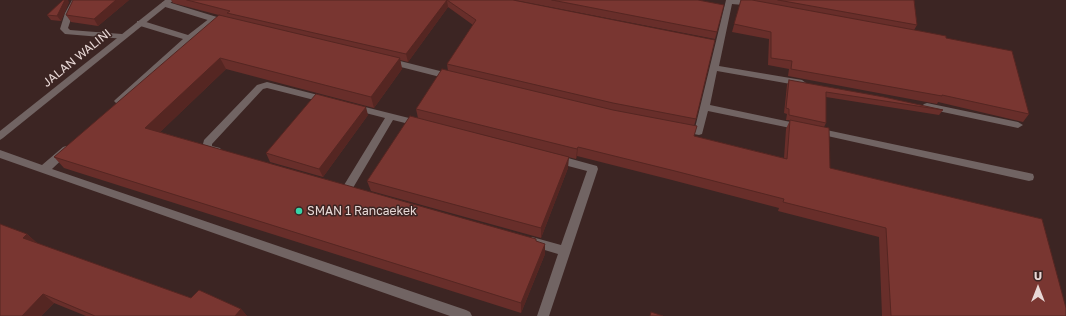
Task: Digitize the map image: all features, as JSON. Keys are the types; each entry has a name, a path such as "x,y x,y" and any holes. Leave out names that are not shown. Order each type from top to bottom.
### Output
{"street":[{"path":"76,0 69,13 64,29 68,32 122,37"},
{"path":"672,127 699,132 704,106 715,68 716,43 729,2 736,1 760,5"},
{"path":"167,2 213,20 236,25"},
{"name":"JALAN WALINI","path":"0,136 167,2"},
{"path":"114,107 189,38 213,20"},
{"path":"140,23 189,38"},
{"path":"382,60 458,78"},
{"path":"715,68 813,85"},
{"path":"229,154 207,148 207,143 260,87 267,85 429,126"},
{"path":"919,105 1018,125"},
{"path":"704,106 1029,177"},
{"path":"346,190 391,116"},
{"path":"44,170 73,144"},
{"path":"0,154 466,316"},
{"path":"543,316 593,169 548,157"},
{"path":"520,238 565,251"}],"building":[{"path":"63,0 65,0 57,16 47,15"},
{"path":"73,0 116,0 94,19 66,15"},
{"path":"187,0 447,0 406,54 227,13 230,11"},
{"path":"447,0 513,0 715,40 696,119 613,103 447,64 476,20"},
{"path":"552,0 698,0 724,5 717,32"},
{"path":"741,0 752,0 920,31 946,36 946,38 1012,51 1029,114 942,95 791,69 792,61 771,58 771,32 734,24"},
{"path":"778,0 914,0 917,25"},
{"name":"SMAN 1 Rancaekek","path":"219,15 400,58 371,97 220,58 145,128 536,239 536,241 545,244 521,303 54,157"},
{"path":"442,69 613,110 697,126 694,136 787,159 790,120 829,128 830,168 1042,219 1066,308 1066,316 891,316 886,228 783,202 784,199 675,171 578,147 577,149 416,109"},
{"path":"789,80 884,97 943,110 826,92 826,123 789,115 789,109 786,108"},
{"path":"316,94 366,107 319,169 266,153"},
{"path":"410,116 569,157 541,228 367,181"},
{"path":"0,224 27,234 23,238 191,298 199,290 241,309 235,316 95,316 43,294 22,316 0,316"},
{"path":"651,312 663,316 650,316"}],"place":[{"name":"SMAN 1 Rancaekek","path":"299,211"}]}
